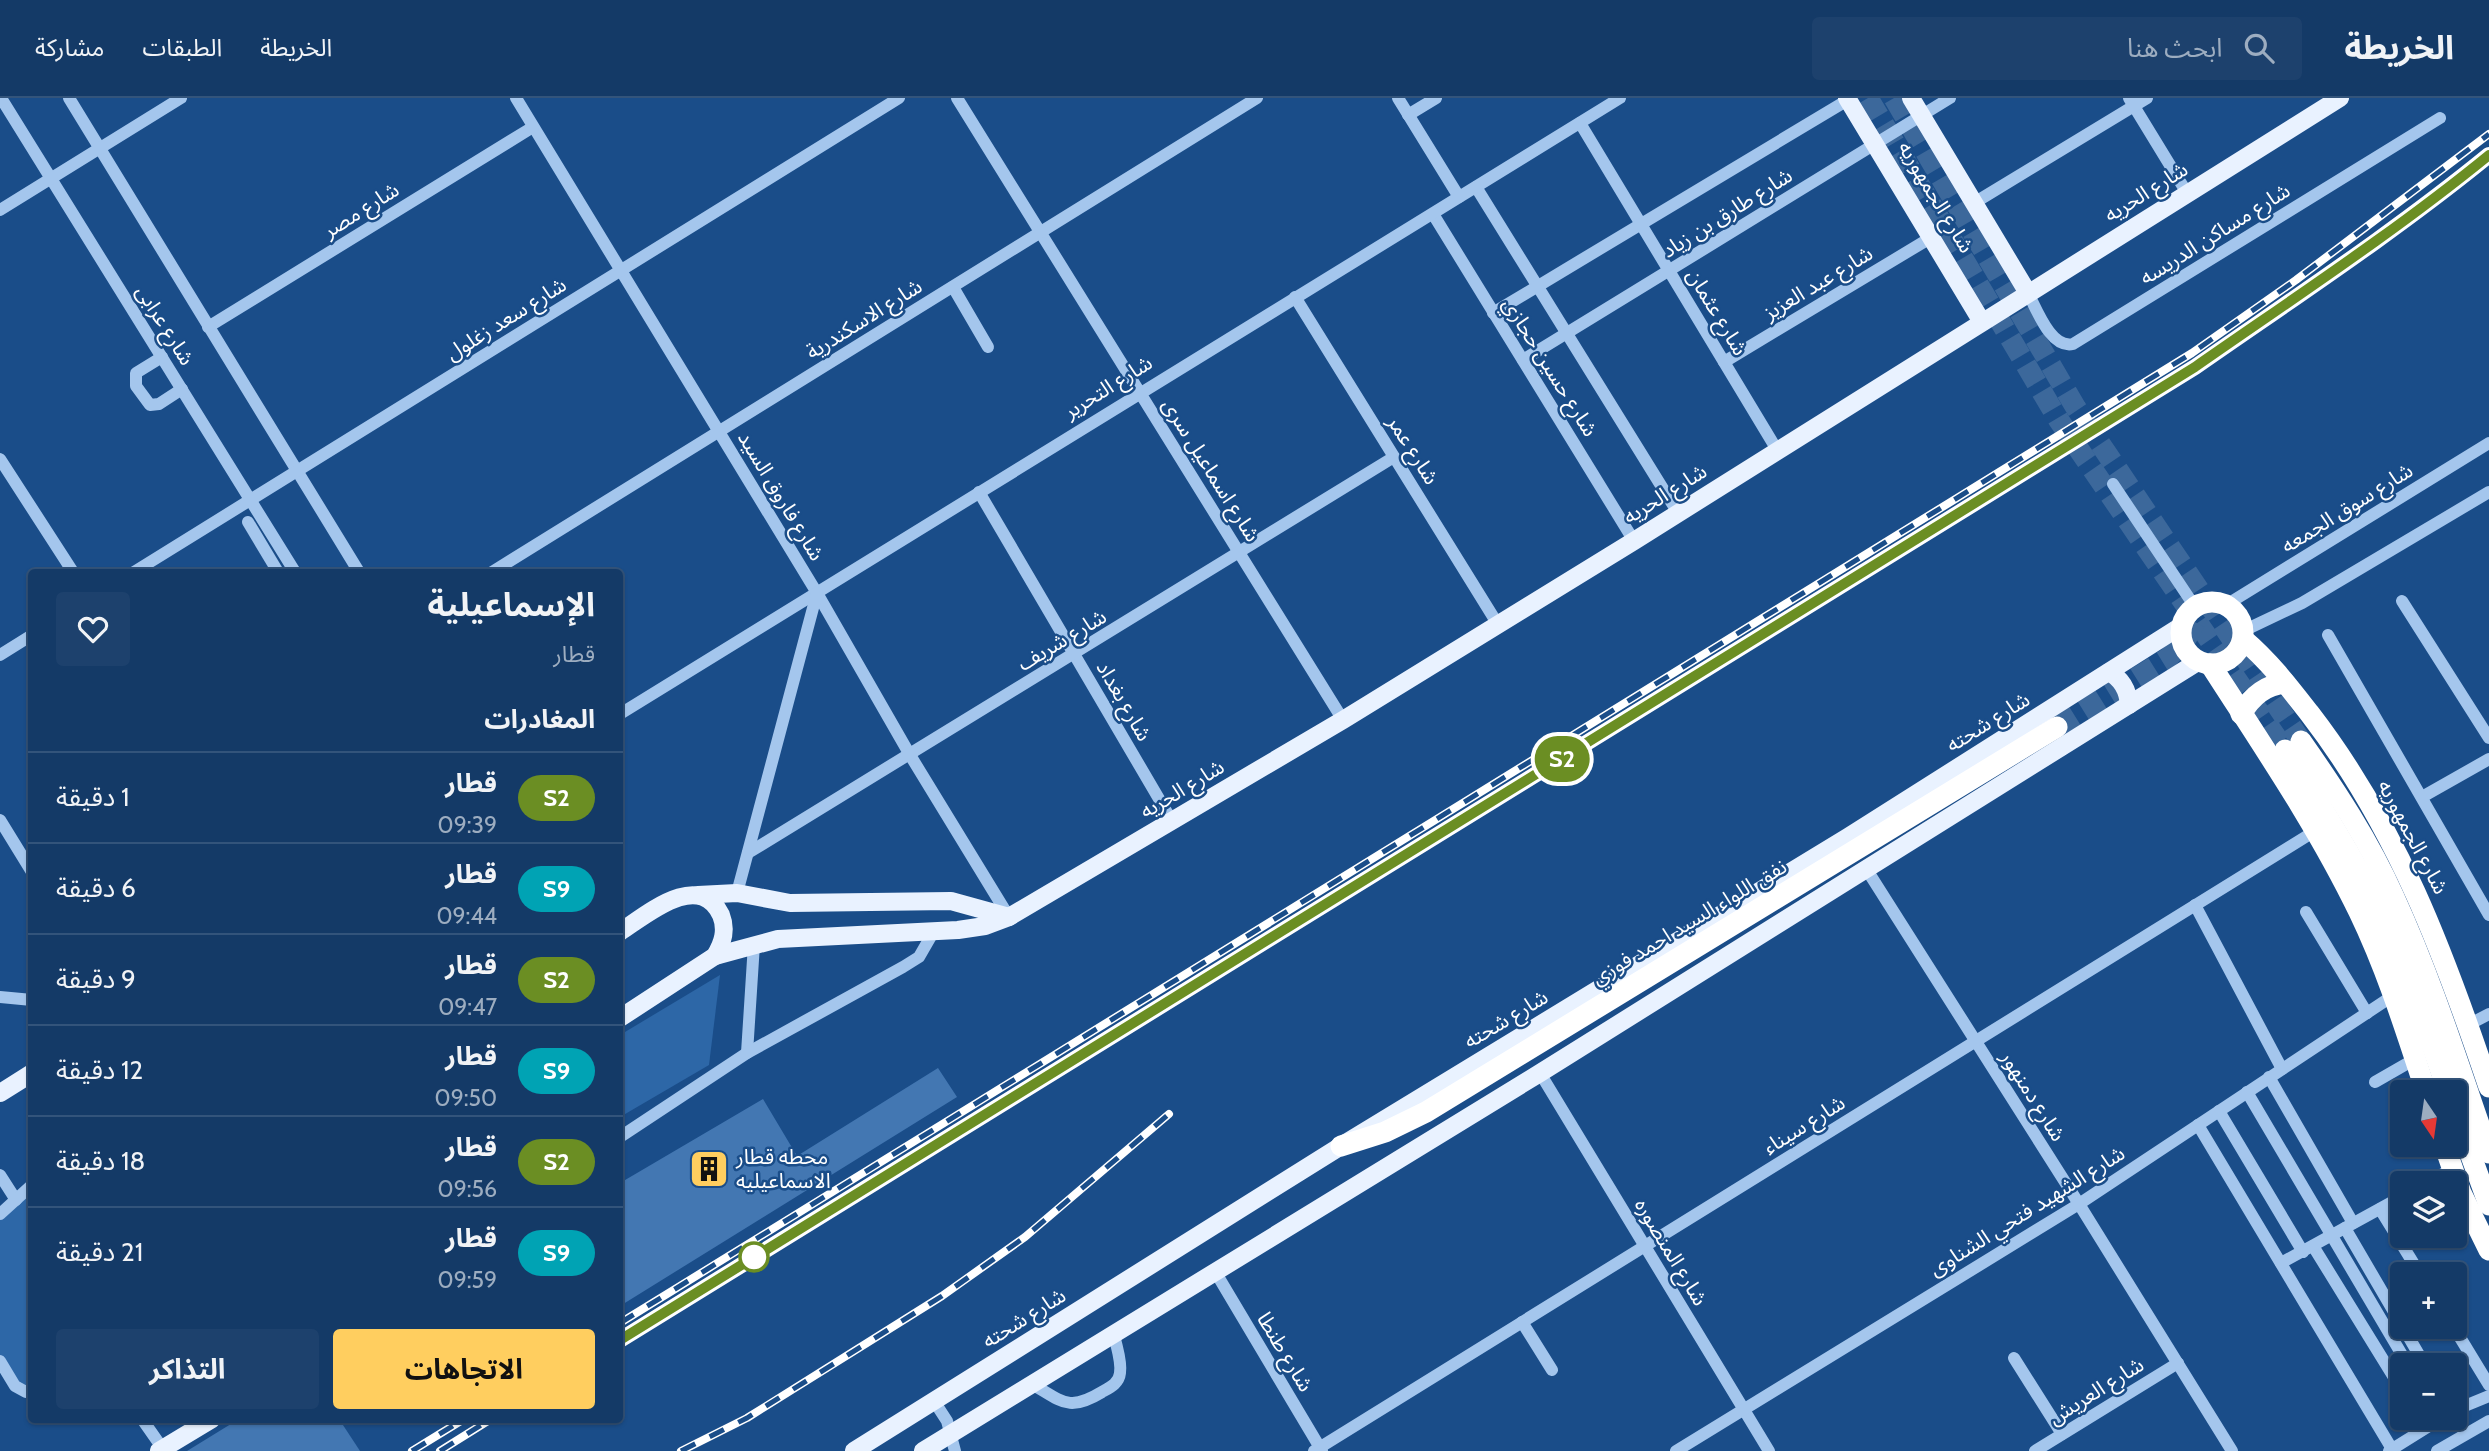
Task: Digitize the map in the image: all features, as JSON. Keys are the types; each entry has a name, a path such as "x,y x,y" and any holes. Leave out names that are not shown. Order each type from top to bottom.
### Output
{"highway":[{"path":"2204,663 2225,662 2240,646 2243,635 2239,617 2225,605 2210,602 2195,607 2181,626 2184,647 2204,663 2241,713 2315,831 2359,912 2394,995 2422,1080"},
{"name":"شارع الجمهوريه","path":"2243,635 2338,750 2393,847 2435,933 2489,1087"},
{"path":"2241,713 2258,693 2274,684 2285,683"},
{"name":"نفق اللواء السيد احمد فوزي","path":"1341,1146 1385,1132 1426,1112 2057,727"},
{"path":"2444,1080 2412,988 2376,904 2293,746 2350,812 2394,896 2430,980 2464,1080"},
{"path":"2468,1091 2489,1153"},
{"path":"2468,1148 2489,1205"},
{"path":"2448,1157 2489,1251"}],"main road":[{"name":"شارع الجمهوريه","path":"1911,98 2028,293"},
{"name":"شارع الحريه","path":"623,1016 715,956 754,944 799,937 985,926 1009,917 1343,720 1634,541 2340,98"},
{"name":"شارع الجمهوريه","path":"1849,99 1982,322"},
{"name":"شارع شحته","path":"854,1451 1341,1146 1848,837 2181,626"},
{"path":"923,1451 1540,1073 2129,705 2204,663"},
{"path":"2109,672 2122,683 2129,705"},
{"path":"623,930 666,902 690,894 737,894 790,903 951,901 1009,917"},
{"path":"698,895 714,905 723,921 723,939 715,956"},
{"path":"0,1093 28,1076"},
{"path":"161,1450 205,1423"}],"street":[{"name":"شارع عرابى","path":"1,98 293,569"},
{"name":"شارع عرابى","path":"69,98 357,569"},
{"path":"0,210 181,98"},
{"name":"شارع سعد زغلول","path":"139,569 899,98"},
{"name":"شارع اسماعيل سرى","path":"957,98 1343,720"},
{"name":"شارع الاسكندرية","path":"497,569 1257,98"},
{"path":"1398,98 1459,197"},
{"path":"1408,115 1436,98"},
{"name":"شارع طارق بن زياد","path":"1523,360 1950,98"},
{"path":"1974,204 2131,102 2147,98"},
{"name":"شارع التحرير","path":"623,712 1617,99"},
{"name":"شارع طارق بن زياد","path":"1493,313 1849,99"},
{"name":"شارع فاروق السيد","path":"521,100 533,127 817,593 910,755 1009,917"},
{"path":"2131,102 2187,193"},
{"name":"شارع مساكن الدريسه","path":"2028,293 2055,341 2067,346 2073,344 2440,118"},
{"name":"شارع عثمان","path":"1580,123 1777,450"},
{"name":"شارع مصر","path":"208,327 533,127"},
{"name":"شارع حسين حجازي","path":"1476,187 1678,513"},
{"name":"شارع حسين حجازي","path":"1433,214 1634,541"},
{"name":"شارع عبد العزيز","path":"1724,362 1932,237"},
{"path":"953,287 988,347"},
{"name":"شارع عمر","path":"1295,297 1497,624"},
{"path":"162,357 136,373 136,386 150,405 159,404 182,389"},
{"name":"شارع سوق الجمعه","path":"2225,605 2489,443"},
{"name":"شارع شريف","path":"748,853 1394,457"},
{"path":"0,459 71,569"},
{"path":"2113,484 2195,607"},
{"name":"شارع بغداد","path":"979,492 1171,821"},
{"path":"2243,635 2489,492"},
{"path":"248,522 276,569"},
{"path":"737,894 817,593"},
{"path":"2402,601 2489,738"},
{"path":"2328,635 2489,915"},
{"path":"0,655 28,638"},
{"path":"2422,797 2489,759"},
{"path":"0,820 28,866"},
{"name":"شارع سيناء","path":"1318,1450 2315,831"},
{"name":"شارع دمنهور","path":"1867,870 2079,1203 2232,1451"},
{"path":"2195,905 2282,1069"},
{"path":"2306,912 2367,1013"},
{"path":"623,1135 747,1054 919,957 934,931"},
{"path":"747,1054 754,944"},
{"name":"شارع الشهيد فتحي الشناوى","path":"1676,1451 2079,1203 2394,995"},
{"path":"0,996 28,1002"},
{"path":"2468,1025 2489,1014"},
{"path":"2375,1082 2415,1059"},
{"name":"شارع المنصوره","path":"1540,1073 1769,1451"},
{"path":"2269,1077 2418,1353"},
{"path":"2247,1092 2401,1353"},
{"path":"2219,1111 2390,1372"},
{"path":"2198,1125 2391,1450 2413,1430"},
{"path":"2447,1171 2452,1168"},
{"path":"0,1175 16,1200"},
{"path":"0,1214 28,1189"},
{"path":"2281,1264 2390,1203"},
{"path":"2380,1209 2413,1262"},
{"name":"شارع طنطا","path":"1216,1273 1318,1450"},
{"path":"1522,1322 1552,1370"},
{"path":"1032,1384 1066,1403 1076,1404 1086,1402 1116,1384 1121,1369 1114,1334"},
{"path":"2460,1339 2489,1385"},
{"path":"2014,1358 2062,1434"},
{"path":"0,1361 15,1386 28,1391"},
{"name":"شارع العريش","path":"2035,1451 2178,1363"},
{"path":"2467,1405 2489,1396"},
{"path":"934,1401 947,1421 956,1451"},
{"path":"2437,1451 2489,1421"},
{"path":"144,1423 161,1450"}],"shaded area":[{"path":"720,975 709,1065 623,1115 623,1033"},
{"path":"28,1188 26,1392 0,1361 0,1214"}],"building":[{"path":"938,1068 957,1097 623,1304 623,1181 763,1099 797,1156"},
{"path":"232,1423 342,1423 360,1451 187,1451"}],"tunnel":[{"path":"1868,98 2058,419 2285,750"},
{"path":"1894,98 2076,408 2301,741"},
{"path":"2057,727 2168,658 2187,637 2196,620"}],"railway":[{"path":"623,1321 2192,353 2296,280 2489,134"},
{"path":"623,1338 2195,367 2381,237 2489,154"},
{"path":"681,1451 747,1418 942,1296 1025,1237 1169,1114"},
{"path":"412,1451 458,1423"},
{"path":"440,1451 485,1423"}],"train":[{"name":"S2","path":"623,1338 2195,367 2489,155"}],"place":[{"name":"محطه قطار الاسماعيليه","path":"709,1169"}]}
